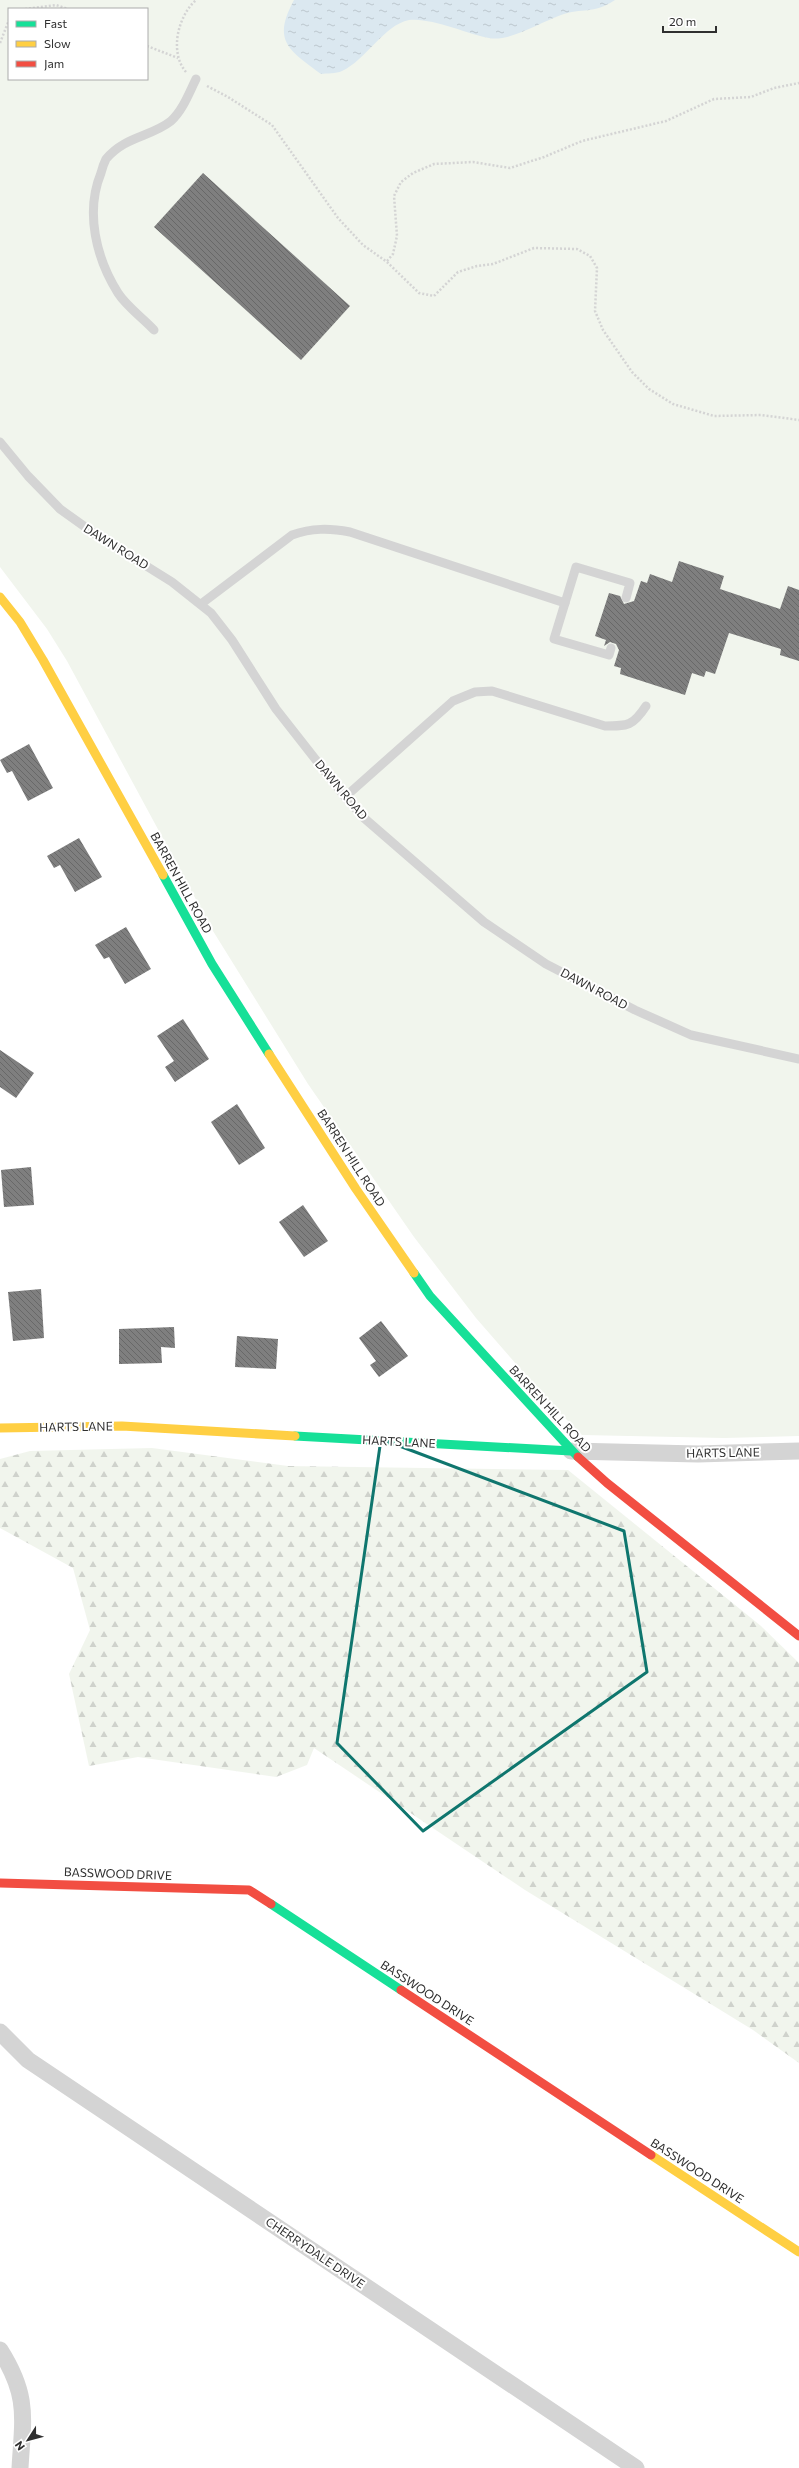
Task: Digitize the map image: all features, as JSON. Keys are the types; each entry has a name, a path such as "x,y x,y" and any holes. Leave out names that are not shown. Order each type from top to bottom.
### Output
{"street":[{"name":"BARREN HILL ROAD","path":"0,597 20,622 43,660 212,964 356,1189 430,1296 571,1451 607,1483 799,1636"},
{"name":"HARTS LANE","path":"0,1428 122,1426 571,1451 698,1454 799,1451"},
{"name":"BASSWOOD DRIVE","path":"0,1883 249,1890 799,2252"},
{"name":"CHERRYDALE DRIVE","path":"0,2032 28,2060 636,2468"},
{"path":"0,2350 13,2374 24,2411 20,2468"}],"lane":[{"path":"154,330 118,293 103,259 94,230 92,204 97,182 106,160 128,140 159,128 172,120 182,107 196,79"},
{"name":"DAWN ROAD","path":"0,442 28,476 60,509 95,534 172,582 201,604 221,625 276,709 345,797 364,818 484,922 546,964 608,998 692,1035 799,1059"},
{"path":"201,604 292,535 308,529 333,528 350,532 564,604"},
{"path":"611,648 609,655 554,639 576,567 630,583 626,598"},
{"path":"345,797 453,701 475,692 492,691 605,726 624,726 636,721 646,706"}],"path":[{"path":"196,0 191,5 181,25 177,41 178,58 185,70 196,79 272,125 338,218 363,245 387,262 419,293 434,296 458,272 477,266 493,264 534,248 577,249 590,256 597,268 595,311 602,330 632,372 649,389 673,404 714,416 762,415 799,420"},
{"path":"35,8 56,6 64,8"},
{"path":"0,43 8,23"},
{"path":"148,46 178,58"},
{"path":"387,262 393,254 397,236 394,196 401,182 413,173 434,164 472,162 510,168 544,157 582,141 666,121 714,99 751,97 774,88 799,83"}],"highlighted area":[{"path":"381,1439 624,1531 647,1672 423,1831 337,1743"}],"green space":[{"path":"0,0 799,0 799,1436 724,1438 582,1435 552,1405 476,1318 414,1237 308,1084 213,931 67,661 47,629 0,567"},
{"path":"152,1448 288,1466 568,1470 761,1626 799,1663 799,2063 753,2030 525,1890 314,1748 307,1765 276,1777 138,1757 89,1766 69,1674 90,1630 73,1568 0,1528 0,1459 30,1451"}],"water":[{"path":"294,0 615,0 600,8 575,11 561,15 525,31 506,37 497,38 480,36 427,21 409,20 400,23 383,35 351,66 340,72 321,74 292,50 284,35 284,25 287,14"}],"building":[{"path":"203,173 350,306 301,360 154,227"},
{"path":"679,561 724,576 720,589 780,609 788,586 799,590 799,661 780,655 781,649 729,633 715,674 706,671 704,677 692,673 685,695 620,674 621,668 614,666 619,650 616,644 610,642 604,646 606,640 595,636 609,593 620,596 624,604 634,601 641,581 647,583 650,574 672,582"},
{"path":"29,744 53,788 28,801 12,771 7,773 0,760"},
{"path":"79,838 102,877 75,892 60,865 54,868 47,856"},
{"path":"126,927 151,969 125,984 109,957 104,959 95,945"},
{"path":"183,1019 209,1059 175,1082 165,1067 174,1061 157,1036"},
{"path":"0,1050 34,1073 16,1098 0,1087"},
{"path":"237,1104 265,1148 239,1165 211,1122"},
{"path":"31,1167 34,1205 4,1207 1,1170"},
{"path":"303,1205 328,1241 304,1257 279,1222"},
{"path":"41,1289 44,1338 13,1341 8,1292"},
{"path":"381,1321 408,1356 379,1377 370,1365 376,1361 359,1338"},
{"path":"174,1327 175,1348 161,1347 162,1363 119,1364 119,1329"},
{"path":"237,1336 278,1339 276,1369 235,1367"}],"traffic: fast":[{"path":"163,875 212,964 269,1054"},
{"path":"414,1273 430,1296 578,1457"},
{"path":"295,1436 571,1451"},
{"path":"271,1904 401,1990"}],"traffic: slow":[{"path":"0,597 20,622 43,660 163,875"},
{"path":"269,1054 356,1189 414,1273"},
{"path":"0,1428 122,1426 295,1436"},
{"path":"651,2155 799,2252"}],"traffic: jam":[{"path":"578,1457 607,1483 799,1636"},
{"path":"0,1883 249,1890 271,1904"},
{"path":"401,1990 651,2155"}]}
